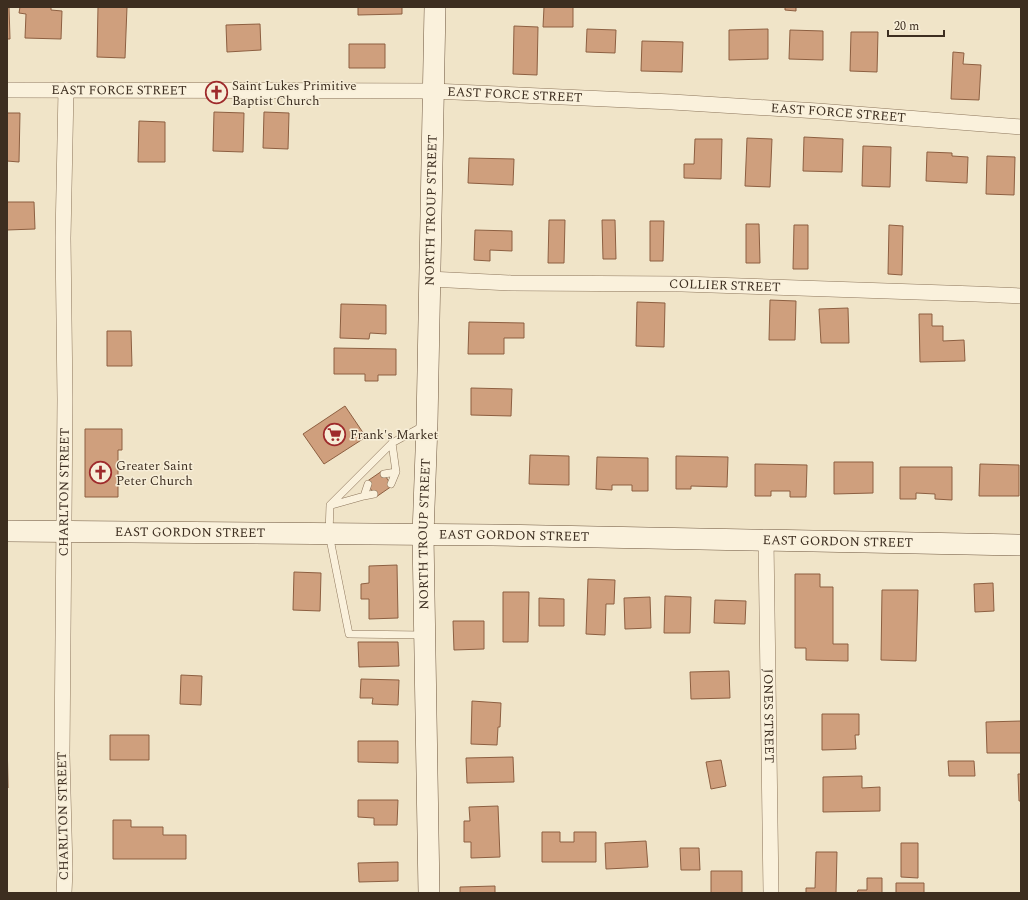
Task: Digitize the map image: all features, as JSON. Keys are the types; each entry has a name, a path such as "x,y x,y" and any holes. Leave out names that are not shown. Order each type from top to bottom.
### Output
{"street":[{"name":"NORTH TROUP STREET","path":"429,893 423,534 427,424 435,7"},
{"name":"EAST FORCE STREET","path":"7,90 433,91 811,110 1021,127"},
{"name":"CHARLTON STREET","path":"64,893 65,870 62,755 65,399 63,238 66,90"},
{"name":"COLLIER STREET","path":"429,280 511,283 682,284 1021,296"},
{"name":"EAST GORDON STREET","path":"7,531 423,534 1021,545"},
{"name":"JONES STREET","path":"766,540 771,893"}],"lane":[{"path":"425,635 349,634 329,534 330,505 392,443 427,424"},
{"path":"391,484 396,472 392,443"},
{"path":"384,474 396,472"},
{"path":"364,496 368,484"},
{"path":"330,505 374,494"}],"building":[{"path":"7,7 9,7 10,39 7,39"},
{"path":"20,7 51,7 51,10 62,11 61,39 25,38 26,14 19,13"},
{"path":"98,7 127,7 125,58 97,57"},
{"path":"358,7 402,7 402,14 358,15"},
{"path":"544,7 573,7 573,27 543,27"},
{"path":"785,7 796,7 796,11 785,10"},
{"path":"260,24 261,50 227,52 226,25"},
{"path":"514,26 538,27 537,75 513,74"},
{"path":"587,29 616,30 615,53 586,52"},
{"path":"768,29 768,59 729,60 729,30"},
{"path":"790,30 823,31 823,60 789,59"},
{"path":"851,32 878,32 877,72 850,71"},
{"path":"642,41 683,42 682,72 641,71"},
{"path":"349,44 385,44 385,68 349,68"},
{"path":"953,52 964,53 963,64 981,65 979,100 951,99"},
{"path":"214,112 244,113 243,152 213,151"},
{"path":"264,112 289,113 288,149 263,148"},
{"path":"7,113 20,113 19,162 7,161"},
{"path":"139,121 165,122 165,162 138,162"},
{"path":"804,137 843,139 842,172 803,171"},
{"path":"747,138 772,139 770,187 745,186"},
{"path":"695,139 722,139 721,179 684,178 684,164 694,164"},
{"path":"863,146 891,147 890,187 862,186"},
{"path":"927,152 952,153 952,156 968,157 967,183 926,181"},
{"path":"987,156 1015,157 1014,195 986,194"},
{"path":"469,158 514,159 513,185 468,183"},
{"path":"7,202 34,202 35,229 7,230"},
{"path":"549,220 565,220 564,263 548,263"},
{"path":"602,220 615,220 616,259 603,259"},
{"path":"650,221 664,221 663,261 650,261"},
{"path":"746,224 759,224 760,263 746,263"},
{"path":"794,225 808,225 808,269 793,269"},
{"path":"889,225 903,226 902,275 888,274"},
{"path":"475,230 512,231 512,251 490,250 490,261 474,260"},
{"path":"770,300 796,301 795,340 769,340"},
{"path":"637,302 665,303 664,347 636,346"},
{"path":"341,304 386,305 386,334 370,333 369,339 340,338"},
{"path":"848,308 849,343 821,343 819,309"},
{"path":"919,314 932,314 932,326 943,326 943,341 964,340 965,361 920,362"},
{"path":"469,322 524,323 524,338 504,338 504,354 468,354"},
{"path":"107,331 131,331 132,366 107,366"},
{"path":"334,348 396,349 396,375 378,375 378,381 365,381 365,374 334,374"},
{"path":"471,388 512,389 511,416 471,415"},
{"name":"Frank's Market","path":"345,406 366,437 324,464 303,434"},
{"name":"Greater Saint Peter Church","path":"85,429 122,429 122,450 118,450 118,497 85,497"},
{"path":"530,455 569,456 569,485 529,484"},
{"path":"676,456 728,457 727,487 691,486 691,489 676,489"},
{"path":"597,457 648,458 648,491 632,491 632,485 612,485 612,490 596,489"},
{"path":"834,462 873,462 873,493 834,494"},
{"path":"755,464 807,465 806,497 790,497 790,491 771,491 771,496 755,496"},
{"path":"980,464 1019,465 1019,496 979,496"},
{"path":"900,467 952,467 952,500 935,499 935,494 916,493 916,499 900,499"},
{"path":"382,471 392,486 376,497 366,482"},
{"path":"397,565 398,618 369,619 369,599 361,599 361,584 369,583 369,566"},
{"path":"294,572 321,573 320,611 293,610"},
{"path":"795,574 820,574 820,587 833,587 833,644 848,644 848,661 806,660 806,648 795,648"},
{"path":"588,579 615,580 614,604 606,604 605,635 586,634"},
{"path":"993,583 994,611 975,612 974,584"},
{"path":"882,590 918,590 916,661 881,660"},
{"path":"503,592 529,592 528,642 503,642"},
{"path":"665,596 691,597 690,633 664,633"},
{"path":"650,597 651,628 625,629 624,598"},
{"path":"539,598 564,599 564,626 539,626"},
{"path":"715,600 746,601 745,624 714,623"},
{"path":"453,621 484,621 484,649 454,650"},
{"path":"358,642 398,642 399,666 359,667"},
{"path":"729,671 730,698 691,699 690,672"},
{"path":"181,675 202,676 201,705 180,704"},
{"path":"361,679 399,680 398,705 372,704 373,698 360,698"},
{"path":"472,701 501,703 500,727 498,727 497,745 471,744"},
{"path":"822,714 859,714 859,735 855,735 856,749 822,750"},
{"path":"1021,721 1021,753 987,753 986,722"},
{"path":"7,732 8,788 7,788"},
{"path":"110,735 149,735 149,760 110,760"},
{"path":"358,741 398,741 398,763 358,762"},
{"path":"513,757 514,782 467,783 466,758"},
{"path":"721,760 726,786 711,789 706,762"},
{"path":"948,761 974,761 975,776 949,776"},
{"path":"1018,774 1021,774 1021,801 1019,801"},
{"path":"862,776 862,788 880,787 880,811 823,812 823,777"},
{"path":"358,800 398,800 397,825 374,825 374,818 358,817"},
{"path":"498,806 500,857 471,858 471,842 464,842 464,821 470,821 469,807"},
{"path":"113,820 131,820 131,827 163,827 163,835 186,835 186,859 113,859"},
{"path":"542,832 560,832 560,842 574,842 574,832 596,832 596,862 542,862"},
{"path":"646,841 648,867 606,869 605,843"},
{"path":"901,843 918,843 918,878 901,877"},
{"path":"680,848 699,848 700,870 681,870"},
{"path":"816,852 837,852 836,893 806,893 806,888 815,888"},
{"path":"398,862 398,881 359,882 358,863"},
{"path":"711,871 742,871 742,893 711,893"},
{"path":"867,878 882,878 882,893 857,893 858,890 867,890"},
{"path":"896,883 924,883 924,893 896,893"},
{"path":"495,886 495,893 460,893 460,887"}],"place":[{"name":"Saint Lukes Primitive Baptist Church","path":"216,93"},
{"name":"Frank's Market","path":"334,435"},
{"name":"Greater Saint Peter Church","path":"101,473"}]}
